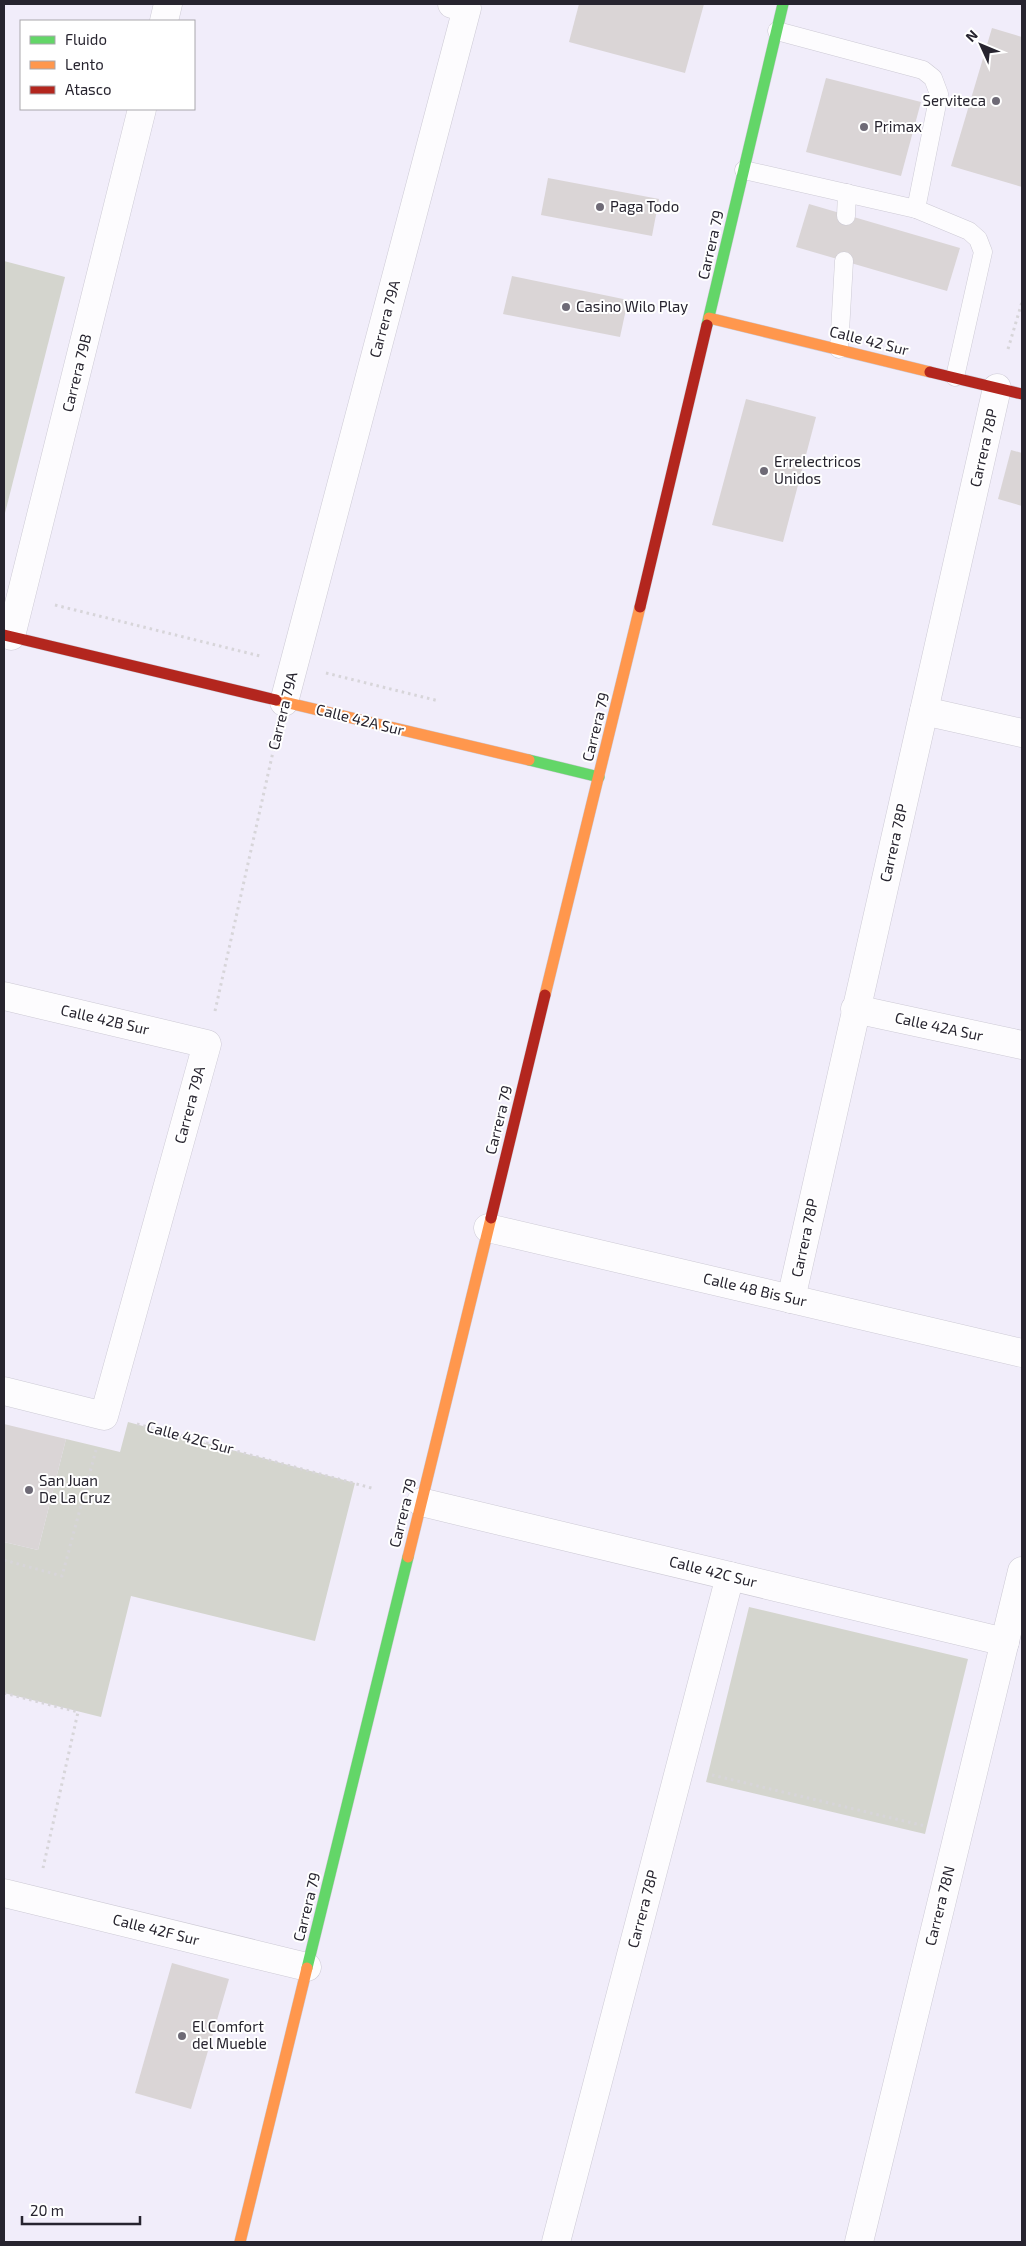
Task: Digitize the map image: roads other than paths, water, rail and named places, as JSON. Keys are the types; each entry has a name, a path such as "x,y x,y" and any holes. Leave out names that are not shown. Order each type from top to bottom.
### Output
{"street":[{"path":"164,20 168,4"},
{"name":"Carrera 79","path":"240,2242 599,777 783,4"},
{"name":"Carrera 79A","path":"284,702 459,6"},
{"name":"Carrera 79B","path":"7,636 142,110"},
{"name":"Calle 42 Sur","path":"709,318 1010,391"},
{"name":"Carrera 78P","path":"791,1298 924,711 1010,391"},
{"name":"Calle 42A Sur","path":"7,636 599,777"},
{"path":"924,711 1022,733"},
{"name":"Calle 42B Sur","path":"4,996 207,1044"},
{"name":"Calle 42A Sur","path":"855,1009 1022,1045"},
{"name":"Carrera 79A","path":"4,1391 104,1416 207,1044"},
{"name":"Calle 48 Bis Sur","path":"488,1228 1022,1353"},
{"name":"Calle 42C Sur","path":"421,1502 1005,1642"},
{"name":"Carrera 78N","path":"859,2242 1022,1571"},
{"name":"Carrera 78P","path":"556,2242 730,1576"},
{"name":"Calle 42F Sur","path":"4,1893 307,1967"}],"lane":[{"path":"777,31 923,70 933,78 939,94 916,209"},
{"path":"744,170 916,209 969,231 978,239 982,252 955,378"},
{"path":"846,216 847,193"},
{"path":"839,350 844,261"}],"place":[{"name":"Serviteca","path":"996,101"},
{"name":"Primax","path":"864,127"},
{"name":"Paga Todo","path":"600,207"},
{"name":"Casino Wilo Play","path":"566,307"},
{"name":"Errelectricos Unidos","path":"764,471"},
{"name":"San Juan De La Cruz","path":"29,1490"},
{"name":"El Comfort del Mueble","path":"182,2036"}]}
